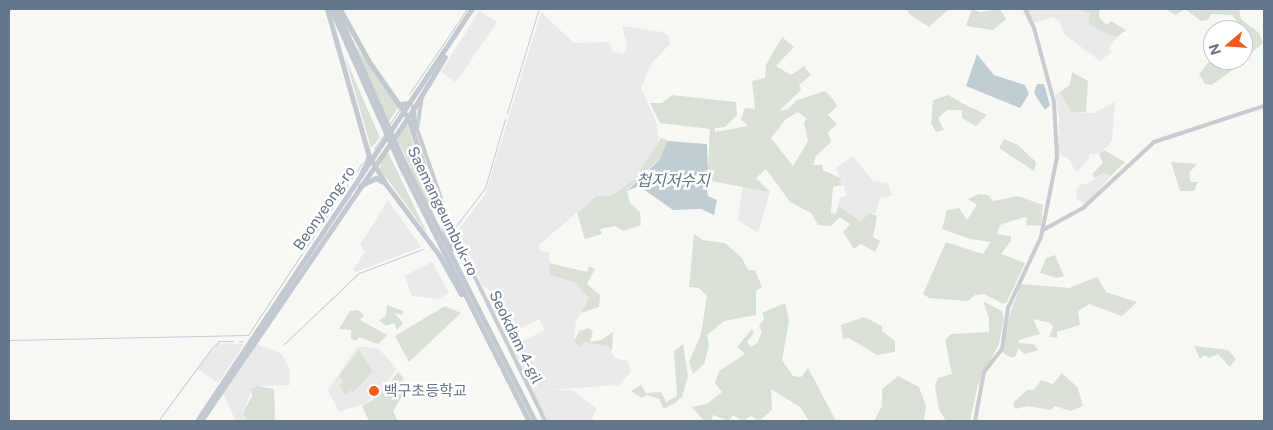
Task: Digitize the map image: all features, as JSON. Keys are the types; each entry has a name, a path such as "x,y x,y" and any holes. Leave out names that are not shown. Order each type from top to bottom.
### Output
{"highway":[{"path":"327,9 372,160 385,183 439,255 481,326"},
{"name":"Saemangeumbuk-ro","path":"331,9 401,162 529,421"},
{"path":"338,9 368,60 406,115 444,233 473,299"},
{"name":"Saemangeumbuk-ro","path":"338,9 378,112"},
{"path":"400,104 412,105 414,135"},
{"path":"361,175 372,160"},
{"name":"Saemangeumbuk-ro","path":"401,162 535,421"},
{"path":"360,186 376,178 385,183"}],"main road":[{"name":"Beonyeong-ro","path":"412,105 422,93 474,9"},
{"name":"Beonyeong-ro","path":"201,421 360,186 372,160 406,115 474,9"},
{"name":"Beonyeong-ro","path":"197,421 361,175"}],"street":[{"path":"975,421 984,372 1002,348 1008,308 1043,230 1058,138 1054,102 1034,28 1025,9"},
{"name":"Seokdam 4-gil","path":"422,93 417,129 451,228 545,421"},
{"path":"1043,230 1083,208 1154,142 1192,128 1238,117 1264,106"}],"shaded area":[{"path":"907,9 949,9 929,27 909,14"},
{"path":"972,9 980,12 1000,9 1006,19 993,30 966,26"},
{"path":"1022,9 1077,9 1092,14 1088,18 1090,25 1117,37 1109,48 1112,52 1100,61 1064,34 1060,22 1053,17 1029,24"},
{"path":"1077,9 1099,9 1099,17 1107,25 1111,21 1126,30 1117,37 1110,35 1090,25 1088,18 1091,14"},
{"path":"1165,9 1185,9 1176,15"},
{"path":"1185,9 1239,9 1242,20 1236,20 1232,15 1211,14 1208,20 1201,21"},
{"path":"479,11 497,22 456,82 441,72"},
{"path":"541,12 574,43 609,42 613,52 624,54 627,46 622,26 662,32 668,35 670,44 651,64 641,88 656,122 659,139 653,154 634,180 611,196 596,196 539,245 541,251 549,252 550,275 574,282 590,298 576,321 574,338 608,346 615,358 628,361 631,372 619,385 548,390 573,390 597,409 592,418 594,421 546,421 511,347 545,330 539,319 507,336 493,309 495,294 482,285 458,230 485,195"},
{"path":"1253,28 1259,33 1263,43 1253,52"},
{"path":"782,37 794,47 776,66 791,75 804,66 811,75 799,85 801,90 779,111 788,109 797,100 825,91 834,100 837,106 828,115 837,124 828,132 831,142 816,156 813,165 822,165 823,170 840,178 842,185 833,187 831,213 836,214 838,206 861,221 869,213 877,216 873,237 880,241 875,252 861,244 854,249 843,232 850,224 840,217 831,226 818,225 811,213 790,202 766,169 756,178 770,192 711,181 708,190 698,177 708,169 710,129 660,123 650,103 662,103 672,95 736,102 737,115 725,127 715,128 715,132 748,126 741,119 745,108 755,109 752,81 765,78 766,65","holes":["798,112 807,119 804,122 808,141 793,166 771,138 786,119"]},
{"path":"355,45 399,106 388,123"},
{"path":"345,57 380,138 371,148"},
{"path":"1203,69 1232,70 1211,85 1205,84 1199,74"},
{"path":"1072,72 1088,81 1086,112 1071,112 1060,92 1070,85"},
{"path":"1060,92 1071,112 1094,113 1115,102 1112,141 1099,154 1089,154 1089,159 1076,172 1068,158 1058,154 1059,116 1055,94"},
{"path":"948,95 987,115 976,126 962,118 962,110 947,110 938,118 944,130 936,132 931,123 933,100"},
{"path":"407,123 412,140 437,224 397,139"},
{"path":"661,138 669,141 661,157 627,190 630,203 640,212 641,225 623,231 615,226 600,229 602,234 585,239 577,213 596,196 611,196 634,180"},
{"path":"1004,139 1018,145 1036,162 1034,171 999,148"},
{"path":"1104,150 1125,162 1111,176 1103,173 1095,178 1092,174 1103,163 1099,154"},
{"path":"388,152 428,235 380,169 381,160"},
{"path":"853,156 873,181 888,183 892,196 880,198 875,214 869,213 861,221 838,206 840,198 847,195 836,168"},
{"path":"1171,162 1197,164 1189,173 1191,182 1198,182 1194,191 1180,191"},
{"path":"1103,173 1111,176 1092,198 1084,204 1077,199 1076,190 1082,183 1085,185"},
{"path":"743,185 770,192 758,233 738,220"},
{"path":"979,194 988,195 993,201 1018,196 1043,205 1041,226 1026,225 1027,218 1024,217 1000,225 997,234 1011,236 1011,241 1001,254 1025,263 1007,302 1003,304 984,294 975,295 968,301 929,298 923,294 946,242 983,254 991,242 970,239 942,229 947,210 959,208 967,220 977,205 968,199"},
{"path":"388,200 421,247 356,272 353,270 365,251 360,245"},
{"path":"694,234 703,240 725,243 742,258 748,270 755,270 762,287 756,291 756,315 724,321 707,335 709,346 704,364 693,374 689,362 701,334 707,296 699,288 689,287"},
{"path":"1055,255 1064,276 1057,278 1040,273 1046,258"},
{"path":"432,262 449,293 438,299 412,296 405,276"},
{"path":"549,263 587,272 589,266 595,269 587,284 600,295 599,307 581,313 589,298 574,282 550,275"},
{"path":"1097,277 1106,292 1137,302 1122,316 1089,304 1078,311 1080,325 1057,332 1057,338 1049,337 1053,327 1050,323 1033,319 1040,334 1019,340 1019,343 1033,344 1039,350 1024,354 1018,348 1016,356 1011,358 1002,352 1010,313 1021,284 1069,288"},
{"path":"983,301 1002,311 1004,319 999,344 978,385 970,421 946,421 939,410 935,386 938,378 952,374 945,340 951,334 989,332 989,318"},
{"path":"785,303 789,321 782,360 793,376 801,377 808,368 836,421 809,421 800,407 771,389 772,410 759,421 751,416 743,421 733,415 729,421 713,415 711,421 704,421 692,407 707,404 722,392 715,383 719,371 745,354 737,347 752,329 754,333 747,342 751,347 757,343 762,332 759,326 764,319 762,313"},
{"path":"387,305 403,311 403,315 394,313 403,323 397,330 394,323 386,326 379,320 386,316"},
{"path":"445,306 461,313 409,362 395,336"},
{"path":"358,310 364,315 360,320 387,335 378,344 359,337 356,341 351,338 351,330 339,329 350,311"},
{"path":"864,317 882,326 882,331 895,341 895,352 877,355 849,338 843,339 841,325"},
{"path":"589,328 593,332 590,342 601,340 613,332 612,351 608,346 585,342 579,346 574,342 579,331"},
{"path":"218,343 244,344 218,383 198,369"},
{"path":"257,344 282,354 290,371 290,385 258,386 251,392 243,413 247,421 236,421 223,394"},
{"path":"683,344 688,376 682,397 664,409 659,399 647,395 642,398 631,391 641,385 646,393 661,392 666,402 677,396 674,351"},
{"path":"358,346 379,349 397,369 379,393 366,403 339,412 328,390"},
{"path":"1194,346 1228,350 1236,359 1230,367 1218,354 1209,358 1204,355 1200,359"},
{"path":"359,350 373,371 353,393 346,385 350,391 345,394 339,386 344,382 339,376"},
{"path":"398,372 404,378 397,391 403,395 393,411 398,421 369,421 362,406 379,396"},
{"path":"1062,373 1078,388 1083,406 1070,411 1055,406 1051,410 1028,406 1015,409 1013,403 1027,390 1034,390 1041,380 1053,384"},
{"path":"898,376 919,387 926,406 924,421 874,421 882,406 882,389"},
{"path":"258,386 274,389 275,421 247,421 243,413 252,396 251,389"}],"water":[{"path":"977,54 994,75 1025,85 1029,94 1020,108 966,86"},
{"path":"1037,84 1044,84 1050,105 1045,110 1034,93"},
{"name":"첩지저수지","path":"668,141 707,144 708,169 698,177 706,185 708,196 717,200 714,215 701,209 673,210 639,186 627,191 659,160"}],"waterway":[{"path":"409,94 467,9"},
{"path":"507,113 538,11"},
{"path":"389,125 399,110"},
{"path":"456,226 485,188 505,119"},
{"path":"374,149 385,133"},
{"path":"9,340 248,335 362,163"},
{"path":"283,345 359,273 423,249"},
{"path":"158,421 211,349 219,341 233,341"},
{"path":"239,342 243,341"}],"place":[{"name":"백구초등학교","path":"374,391"}]}
